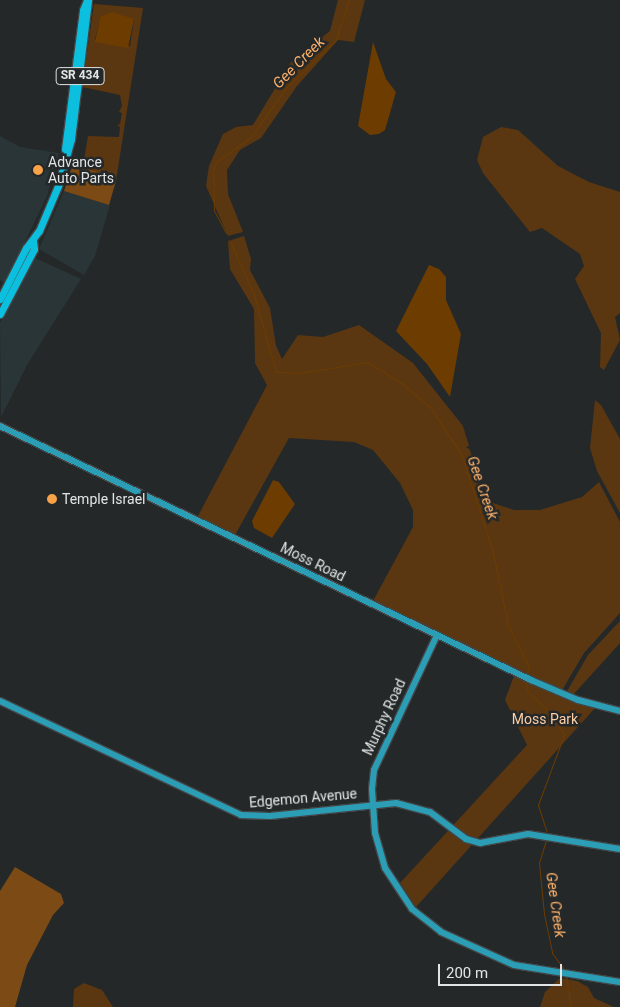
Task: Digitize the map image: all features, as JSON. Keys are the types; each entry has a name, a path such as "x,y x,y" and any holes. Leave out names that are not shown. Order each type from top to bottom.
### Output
{"main road":[{"name":"SR 434","path":"0,299 33,241 54,198 65,152 71,138 88,0"},
{"name":"SR 434","path":"0,314 34,248 33,241"},
{"path":"18,265 20,274"}],"street":[{"name":"Moss Road","path":"0,426 520,675 578,700 620,711"},
{"name":"Murphy Road","path":"437,635 377,761 372,779 378,847 385,868 412,909 433,927 514,965 620,982"},
{"name":"Edgemon Avenue","path":"0,701 242,815 396,803 420,808 439,817 466,839 480,843 528,834 620,849"}],"shaded area":[{"path":"112,12 134,19 128,48 95,42 100,17"},
{"path":"373,42 386,79 396,92 385,130 379,134 370,135 358,126"},
{"path":"0,136 20,147 59,153 47,196 5,283 0,280"},
{"path":"72,166 100,172 107,180 116,181 109,205 64,191"},
{"path":"64,191 110,205 95,256 84,275 39,249"},
{"path":"35,258 81,279 27,365 1,417 0,323"},
{"path":"429,265 439,269 446,277 446,300 461,334 450,397 427,364 396,331"},
{"path":"273,480 279,482 295,504 272,538 254,528 252,521"},
{"path":"15,867 61,894 64,903 53,915 27,965 15,1007 0,1007 0,891"}],"green space":[{"path":"338,0 365,0 354,42 338,40 297,86 261,138 240,150 227,170 228,194 243,232 228,236 206,186 209,166 223,134 236,127 253,125 291,62 330,31"},
{"path":"94,4 143,8 116,181 72,166 74,156 84,160 88,136 119,137 120,127 117,125 120,124 122,113 119,112 122,106 120,95 82,87","holes":["100,17 134,19 130,46 95,40"]},
{"path":"501,127 518,130 558,166 589,182 620,192 620,313 615,317 620,340 604,370 600,367 601,333 575,279 584,266 580,254 542,228 530,232 483,173 477,160 483,137"},
{"path":"244,236 251,259 250,270 270,308 276,346 282,359 298,335 323,337 359,325 413,363 463,426 469,446 466,447 470,450 482,492 490,502 514,510 540,510 582,497 599,482 620,522 620,613 584,653 561,692 373,601 413,527 413,510 400,483 373,450 354,442 289,438 235,535 197,518 267,385 255,363 254,309 230,269 228,241"},
{"path":"595,400 601,405 620,439 620,513 597,471 590,448"},
{"path":"620,621 620,643 572,696 566,693 588,655"},
{"name":"Moss Park","path":"514,676 595,708 416,907 400,883 527,745 505,700"},
{"path":"560,978 577,981 588,987 594,998 614,1007 540,1007 545,992"},
{"path":"84,983 102,990 113,1007 73,1007 74,989"}],"waterway":[{"name":"Gee Creek","path":"226,233 214,210 213,171 217,161 251,137 285,89 336,40 349,0"},
{"name":"Gee Creek","path":"231,243 254,295 276,372 300,373 367,362 400,382 431,408 462,456 493,552 508,625 529,667 526,675"},
{"name":"Gee Creek","path":"525,679 528,692 553,715 564,735 538,805 547,832"},
{"name":"Gee Creek","path":"546,840 539,863 544,914 552,953 564,969"},
{"name":"Gee Creek","path":"566,976 571,1007"}],"place":[{"name":"Advance Auto Parts","path":"38,170"},
{"name":"Temple Israel","path":"52,499"}]}
